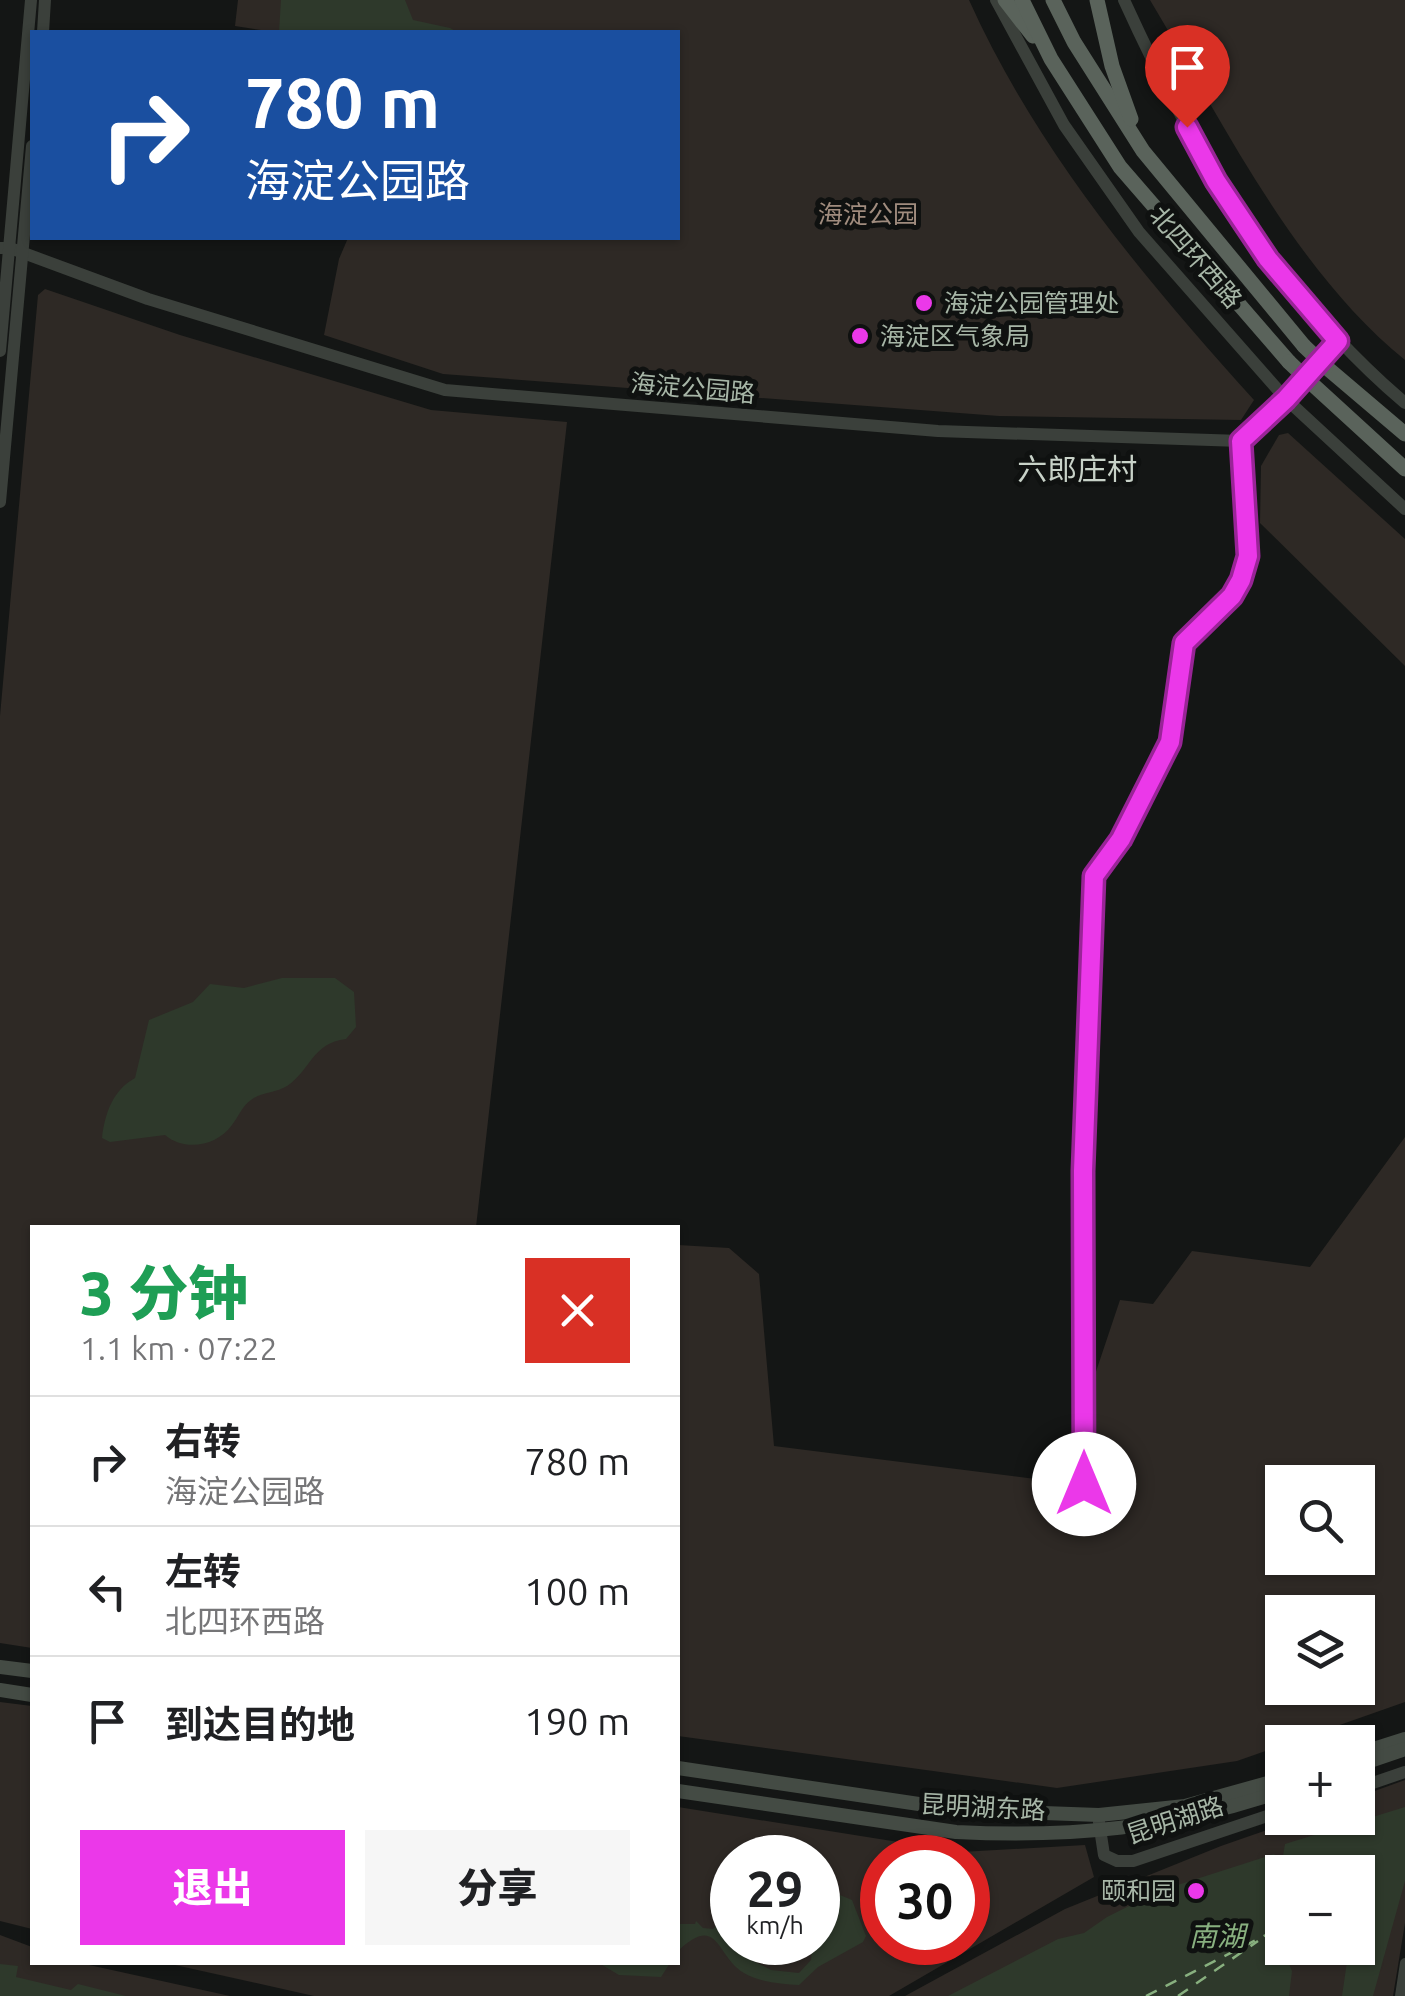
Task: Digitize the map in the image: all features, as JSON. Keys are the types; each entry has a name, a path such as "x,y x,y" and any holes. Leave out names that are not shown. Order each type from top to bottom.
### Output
{"highway":[{"path":"1005,0 1050,59"},
{"name":"北四环西路","path":"1022,0 1050,59 1120,167 1289,362 1405,469"},
{"name":"北四环西路","path":"1054,0 1074,42 1142,151 1304,346 1405,434"},
{"path":"1089,0 1142,151"},
{"path":"1097,0 1112,66"}],"main road":[{"path":"0,1667 30,1672"},
{"path":"0,1690 30,1695"},
{"path":"1375,1748 1405,1738"},
{"path":"1375,1759 1405,1749"},
{"name":"昆明湖东路","path":"680,1768 958,1810 1098,1815 1185,1806 1265,1784"},
{"name":"昆明湖东路","path":"680,1791 956,1832 1100,1832 1188,1819 1265,1795"}],"street":[{"path":"0,351 32,0"},
{"path":"42,30 46,0"},
{"name":"北四环西路","path":"996,0 1064,125 1140,232 1286,399 1405,509"},
{"path":"1124,0 1157,74 1216,181 1268,259 1338,341 1405,403"},
{"path":"0,502 8,252 30,155"},
{"name":"海淀公园路","path":"8,252 446,390 938,432 1241,441"},
{"path":"1084,1484 1083,1171 1094,876 1121,839 1170,742 1184,643 1232,596 1241,580 1248,556 1241,441 1286,399 1338,341"},
{"path":"1375,1782 1405,1772"},
{"name":"昆明湖路","path":"1098,1815 1104,1855 1117,1861 1133,1861 1265,1817"},
{"path":"1400,1996 1405,1963"}],"green space":[{"name":"海淀公园","path":"238,0 969,0 996,56 1060,161 1133,260 1254,400 1241,420 999,416 443,374 324,335 339,259 347,240 680,240 680,30 261,30 235,26"},
{"path":"1150,0 1405,0 1405,360 1365,324 1295,239 1233,144"},
{"path":"45,289 180,335 431,410 567,422 476,1225 30,1225 30,1648 0,1643 0,716 38,295"},
{"path":"1288,433 1405,539 1405,666 1260,523 1261,466 1279,435"},
{"path":"1405,1137 1405,1702 1340,1725 1265,1725 1265,1751 1237,1761 1057,1788 680,1736 680,1245 729,1248 759,1274 774,1446 1059,1482 1120,1300 1153,1304 1192,1251 1310,1267"},
{"path":"0,1702 30,1706 30,1928 0,1921"},
{"name":"颐和园","path":"1405,1780 1405,1923 1393,1996 905,1996 962,1965 990,1965 990,1950 1065,1909 1265,1831 1265,1835 1375,1835 1375,1791"},
{"path":"680,1807 860,1836 860,1965 942,1965 889,1996 314,1996 175,1965 680,1965"},
{"path":"1085,1845 1094,1877 990,1937 990,1850"},
{"path":"0,1935 30,1946 30,1965 89,1965 230,1996 0,1996"}],"water":[{"path":"281,0 405,0 413,20 454,30 279,30"},
{"path":"282,978 335,978 354,992 356,1027 346,1039 319,1051 287,1086 248,1102 226,1132 209,1142 182,1144 165,1135 110,1142 102,1138 111,1103 135,1078 149,1020 193,1002 210,984 244,988"},
{"name":"南湖","path":"1405,1807 1405,1881 1373,1996 1342,1996 1347,1965 1375,1965 1375,1855 1283,1855 1285,1844 1314,1835 1375,1835 1375,1816"},
{"name":"南湖","path":"1265,1857 1265,1965 1289,1965 1289,1996 948,1996 1058,1939 1084,1933 1159,1891"},
{"path":"840,1895 852,1900 860,1921 860,1944 840,1955"},
{"path":"696,1921 710,1929 710,1937 691,1940 680,1949 680,1924"},
{"path":"0,1964 18,1966 16,1977 71,1990 78,1984 126,1996 0,1996"},
{"path":"602,1965 669,1965 661,1977 619,1975"},
{"path":"734,1965 761,1965 799,1973 806,1965 822,1965 799,1985 763,1980"}],"ferry route":[{"path":"1146,1996 1265,1936"},
{"path":"1178,1996 1258,1941"}],"place":[{"name":"海淀公园管理处","path":"924,303"},
{"name":"海淀区气象局","path":"860,336"},
{"name":"颐和园","path":"1196,1891"}],"district":[{"name":"六郎庄村","path":"1077,470"}],"route":[{"path":"1084,1484 1083,1171 1094,876 1121,839 1170,742 1184,643 1232,596 1241,580 1248,556 1241,441 1286,399 1338,341 1268,259 1216,181 1187,127"}]}
